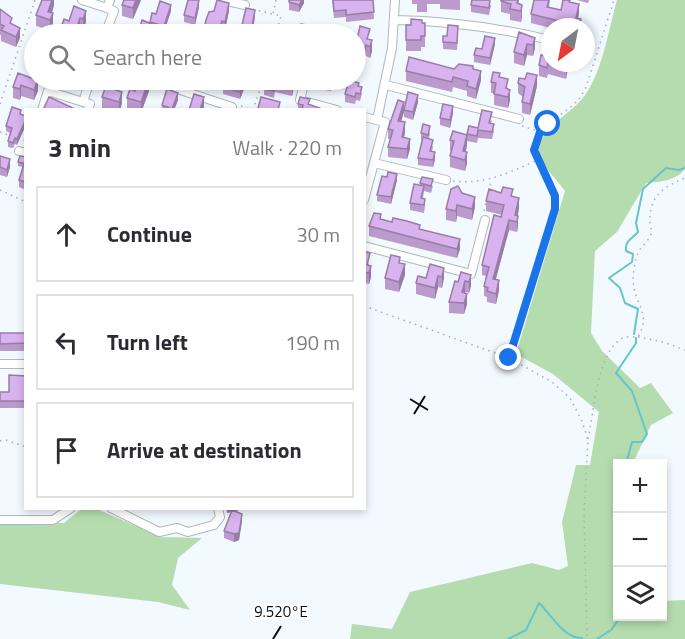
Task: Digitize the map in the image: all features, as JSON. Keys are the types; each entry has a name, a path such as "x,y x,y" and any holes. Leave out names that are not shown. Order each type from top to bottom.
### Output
{"street":[{"path":"82,0 108,4 114,11 109,24"},
{"path":"223,0 245,5"},
{"path":"377,120 386,85 395,0"},
{"path":"394,20 481,25 541,37"},
{"path":"386,85 519,119"},
{"path":"43,108 48,91 85,106 88,90"},
{"path":"180,90 232,107"},
{"path":"302,90 300,100 330,108"},
{"path":"366,117 385,122 366,193"},
{"path":"374,163 446,180"},
{"path":"366,247 471,274 485,220"},
{"path":"0,364 24,364"},
{"path":"0,520 53,520 69,510"},
{"path":"115,510 159,531 177,528 188,532 214,525 220,518 218,510"}],"path":[{"path":"27,24 35,0"},
{"path":"273,14 276,0"},
{"path":"509,358 555,209 555,196 537,160 534,144 540,132 578,99 598,54 614,0"},
{"path":"245,5 281,16 279,24"},
{"path":"0,104 24,33"},
{"path":"253,108 259,90"},
{"path":"232,107 234,104 246,108"},
{"path":"519,119 519,125 540,132"},
{"path":"0,132 24,140"},
{"path":"446,180 478,183 492,180 537,160"},
{"path":"638,337 644,325 644,314 635,294 633,278 638,254 651,235 650,214 656,195 662,188 685,178"},
{"path":"485,220 482,217 492,180"},
{"path":"0,190 24,201"},
{"path":"366,307 509,358 552,382 570,398 582,421 588,440"},
{"path":"587,639 584,513 588,440 601,370 610,349 624,337 663,342 685,350"},
{"path":"0,441 6,440 24,446"}],"green space":[{"path":"617,0 685,0 685,169 672,178 646,183 617,232 595,251 591,333 602,351 640,388 651,383 673,413 651,425 635,459 613,459 613,621 667,621 667,601 685,600 685,639 350,639 352,624 392,629 410,592 532,563 559,570 568,566 562,522 576,465 590,465 599,412 553,374 516,354 565,191 541,159 539,148 541,141 545,134 576,106 588,91 599,67"},
{"path":"80,510 99,510 161,537 202,538 178,558 172,585 190,610 158,602 0,584 0,524 64,523"}],"building":[{"path":"42,0 52,0 48,12 53,13 50,20 36,15"},
{"path":"124,0 136,0 133,8 122,5"},
{"path":"188,0 199,0 195,18 184,15"},
{"path":"217,0 229,3 225,22 205,24 209,12 214,11"},
{"path":"289,0 302,0 299,5"},
{"path":"333,0 373,0 374,12 346,15 346,10 334,11"},
{"path":"472,0 490,0 489,8 471,5"},
{"path":"501,0 518,0 517,3 522,5 521,11 510,9 511,4"},
{"path":"534,0 549,0 547,7 561,10 563,0 579,4 576,18 547,18 531,14"},
{"path":"160,1 171,5 165,24 150,22 152,13 156,14"},
{"path":"74,6 86,11 78,24 62,24 64,19 69,21"},
{"path":"246,8 255,10 253,24 242,24"},
{"path":"0,9 12,18 10,23 20,28 16,37 1,30 4,26 0,24"},
{"path":"411,19 422,20 422,23 425,23 425,36 421,36 421,40 406,40 406,25 411,25"},
{"path":"448,25 458,26 457,43 443,42 443,36 447,36"},
{"path":"366,28 370,29 367,39 372,40 370,47 366,45"},
{"path":"519,32 535,38 533,45 527,44 524,55 514,52"},
{"path":"485,36 495,38 490,58 474,55 476,48 482,49"},
{"path":"409,57 454,69 459,64 473,66 473,69 481,71 476,89 467,86 468,81 453,77 452,82 406,71"},
{"path":"493,72 500,73 499,77 508,79 506,88 510,90 508,97 494,94 496,83 491,82"},
{"path":"18,73 24,75 24,86 21,85 20,89 13,87"},
{"path":"527,73 537,75 530,104 522,102 525,87 518,83 519,78 525,79"},
{"path":"104,90 122,92 119,102 102,97"},
{"path":"130,90 145,90 141,102 127,98"},
{"path":"167,90 178,93 172,108 162,105"},
{"path":"346,90 361,90 360,94 356,93 355,97 345,94"},
{"path":"408,92 418,95 413,112 404,110"},
{"path":"194,94 204,97 201,108 190,108"},
{"path":"49,97 73,108 44,108"},
{"path":"261,97 280,102 278,108 258,108"},
{"path":"300,97 310,99 308,104 319,108 302,108 303,105 298,104"},
{"path":"398,100 404,102 398,121 405,122 402,137 410,139 407,149 388,147 393,130 388,129"},
{"path":"443,104 453,106 450,120 440,118"},
{"path":"12,107 21,110 20,114 24,115 24,123 13,143 8,141 12,128 6,126"},
{"path":"482,110 492,112 489,123 494,124 492,132 478,130 477,136 467,134 469,126 478,128"},
{"path":"423,124 430,126 428,135 421,133"},
{"path":"453,131 467,135 463,151 467,152 465,160 450,156 454,141 450,140"},
{"path":"423,137 433,140 430,151 435,152 433,160 418,158"},
{"path":"0,156 10,159 7,170 0,167"},
{"path":"20,156 24,157 24,164 18,162"},
{"path":"24,164 24,181 19,180"},
{"path":"388,172 397,174 391,197 377,195 382,176 387,177"},
{"path":"422,177 433,179 431,186 420,183"},
{"path":"414,184 424,186 421,198 425,199 424,205 410,203"},
{"path":"458,186 462,193 475,197 472,209 457,205 456,211 446,209 451,189"},
{"path":"503,187 513,189 511,196 519,198 515,215 518,216 517,222 509,220 493,279 499,280 496,294 487,291 488,288 484,286 489,267 482,265 494,215 501,217 504,205 486,201 489,189 501,193"},
{"path":"374,213 381,214 380,219 392,222 393,218 407,221 420,225 419,229 460,239 457,249 369,226"},
{"path":"366,252 370,253 367,265 371,266 369,273 366,272"},
{"path":"391,255 400,257 399,263 405,264 399,282 385,278"},
{"path":"430,264 444,268 442,277 438,276 435,288 416,283 418,276 426,278"},
{"path":"461,272 471,275 469,282 465,281 462,292 467,294 464,303 449,302 455,281 458,282"},
{"path":"0,333 24,333 24,343 0,344"},
{"path":"9,375 24,376 24,401 0,401 0,392 9,392"},
{"path":"232,510 242,514 239,533 234,534 224,531"}],"waterway":[{"path":"634,334 638,309 625,303 620,288 609,278 632,262 633,254 626,251 626,247 638,232 636,223 643,189 666,168 679,170 685,168"},
{"path":"627,459 632,442 642,442 647,434 632,391 616,373 636,343 636,338"},
{"path":"508,639 526,630 539,603 563,630 582,638"},
{"path":"597,639 611,630 617,621"}],"route":[{"path":"509,358 555,209 555,196 534,150 534,144 540,132 548,124"}]}
